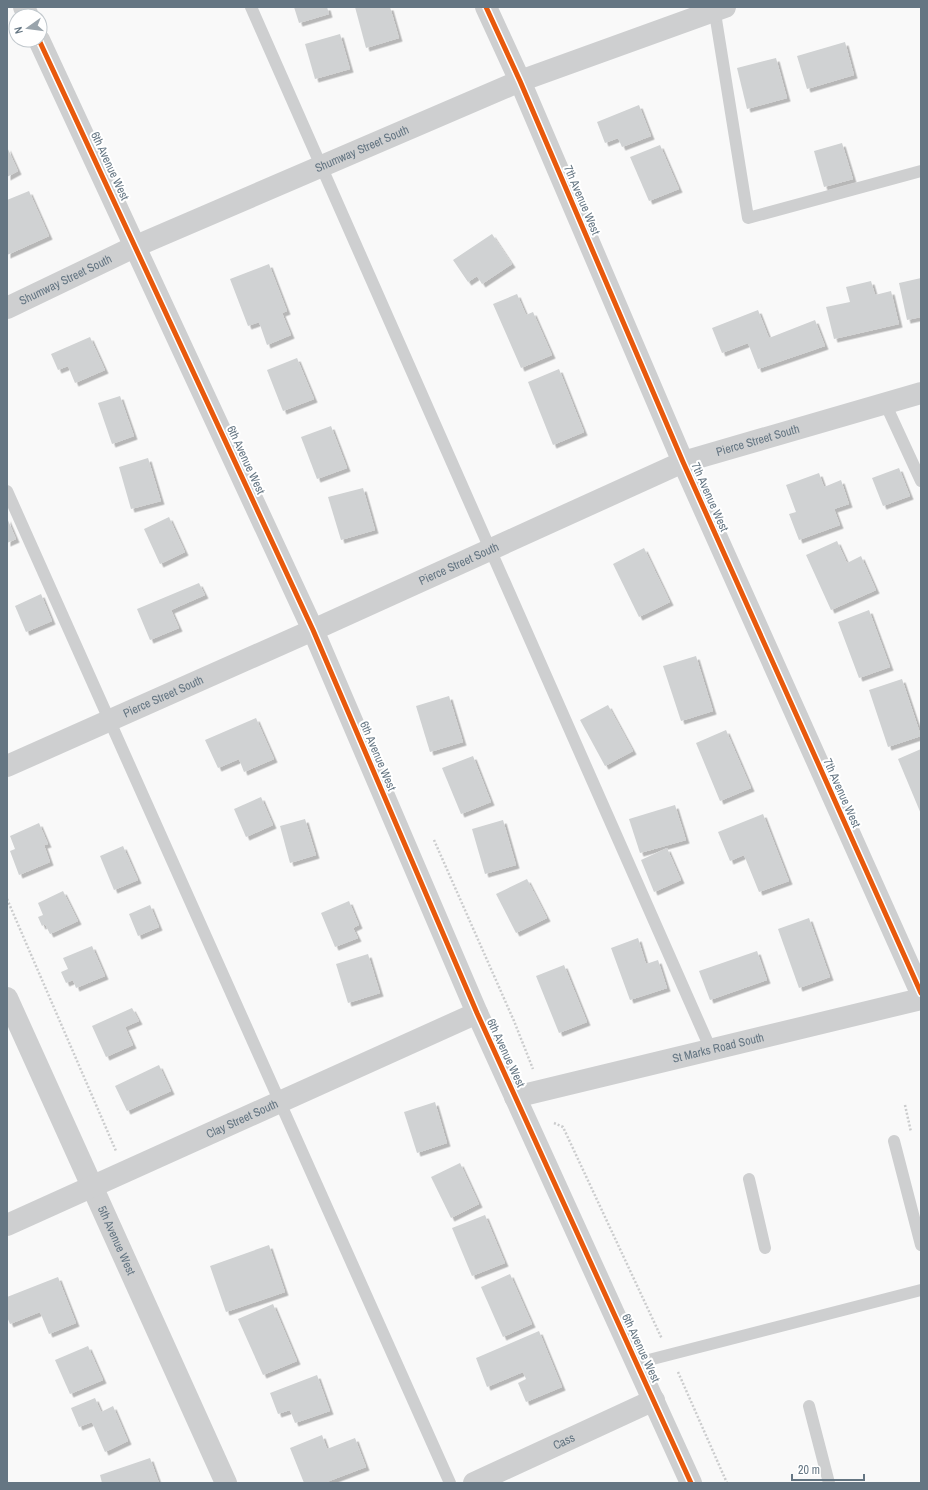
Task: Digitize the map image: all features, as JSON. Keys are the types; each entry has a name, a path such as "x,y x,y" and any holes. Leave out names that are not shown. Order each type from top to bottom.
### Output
{"street":[{"name":"7th Avenue West","path":"486,7 520,81 683,462 921,993"},
{"name":"Shumway Street South","path":"7,308 136,246 520,81 717,8"},
{"name":"6th Avenue West","path":"43,48 313,630 477,1013 691,1483"},
{"name":"Pierce Street South","path":"7,766 313,630 683,462 921,393"},
{"name":"5th Avenue West","path":"7,998 226,1483"},
{"name":"St Marks Road South","path":"515,1097 921,999"},
{"name":"Clay Street South","path":"7,1225 93,1188 477,1013"},
{"name":"Cass","path":"474,1483 654,1400"}],"lane":[{"path":"251,7 711,1050"},
{"path":"717,8 748,218 921,171"},
{"path":"885,403 921,481"},
{"path":"7,491 450,1483"},
{"path":"894,1141 921,1245"},
{"path":"749,1179 765,1248"},
{"path":"637,1363 921,1290"},
{"path":"808,1406 829,1483"}],"path":[{"path":"434,840 533,1068 529,1078 549,1121 563,1127 670,1355 727,1483"},
{"path":"7,899 117,1151"}],"building":[{"path":"294,7 327,7 329,14 299,23"},
{"path":"355,7 390,7 399,38 366,48"},
{"path":"340,34 350,69 315,79 305,44"},
{"path":"845,42 854,75 807,89 797,56"},
{"path":"776,58 787,98 747,109 737,68"},
{"path":"639,105 651,136 622,147 618,138 605,143 597,122"},
{"path":"842,143 853,179 824,187 814,151"},
{"path":"660,145 679,189 649,201 630,157"},
{"path":"7,147 18,171 7,177"},
{"path":"29,191 49,236 7,255 7,200"},
{"path":"492,234 512,264 482,284 477,276 468,282 453,260"},
{"path":"269,264 287,311 282,313 291,335 267,345 259,322 248,326 230,279"},
{"path":"921,278 921,317 907,320 899,283"},
{"path":"871,281 875,295 891,291 899,324 834,339 826,307 850,302 846,287"},
{"path":"517,294 526,315 533,312 552,355 521,368 493,304"},
{"path":"758,310 769,338 815,320 825,346 758,369 748,343 722,353 712,328"},
{"path":"90,337 105,370 75,383 68,366 58,370 51,354"},
{"path":"297,358 314,399 283,411 267,370"},
{"path":"559,369 584,432 553,445 528,382"},
{"path":"120,396 134,436 112,444 98,403"},
{"path":"331,426 347,468 317,479 301,437"},
{"path":"148,458 161,501 131,509 119,467"},
{"path":"899,468 910,496 883,506 872,478"},
{"path":"819,473 824,487 841,480 849,504 834,509 840,525 799,540 789,514 796,512 786,485"},
{"path":"363,488 375,530 341,540 328,497"},
{"path":"169,517 185,552 160,564 144,529"},
{"path":"7,518 16,539 7,543"},
{"path":"837,541 847,563 861,556 876,590 831,610 806,555"},
{"path":"644,548 670,602 639,617 613,564"},
{"path":"199,583 205,595 171,610 179,628 150,640 137,609"},
{"path":"41,594 52,621 26,632 15,606"},
{"path":"869,610 890,667 859,678 838,622"},
{"path":"696,656 713,711 681,721 663,666"},
{"path":"902,679 921,736 888,747 869,690"},
{"path":"449,696 463,742 430,752 416,706"},
{"path":"608,705 633,751 605,766 580,720"},
{"path":"256,718 274,759 244,772 239,759 218,768 205,740"},
{"path":"726,730 751,788 720,801 696,743"},
{"path":"921,749 921,814 898,759"},
{"path":"473,756 491,802 461,814 442,768"},
{"path":"261,797 273,825 246,837 234,809"},
{"path":"675,805 686,840 640,853 629,819"},
{"path":"763,814 789,881 759,892 744,855 730,861 718,832"},
{"path":"305,819 316,855 290,863 280,826"},
{"path":"503,820 516,865 485,874 472,829"},
{"path":"39,823 48,844 44,845 50,862 19,875 10,851 15,849 10,836"},
{"path":"123,846 138,880 114,890 100,856"},
{"path":"667,848 681,880 654,892 641,860"},
{"path":"527,879 547,918 516,933 496,894"},
{"path":"63,891 78,921 50,934 45,924 42,926 38,917 43,915 38,903"},
{"path":"349,901 359,925 353,928 358,938 335,947 321,913"},
{"path":"150,905 159,927 138,936 129,914"},
{"path":"809,918 830,977 799,988 778,929"},
{"path":"638,938 646,964 658,960 667,988 630,1000 611,948"},
{"path":"92,946 105,976 76,988 73,980 66,983 61,972 68,969 63,958"},
{"path":"757,951 767,980 710,1000 699,971"},
{"path":"368,954 380,993 348,1003 336,964"},
{"path":"564,965 587,1022 559,1033 536,976"},
{"path":"132,1008 139,1021 125,1027 133,1045 106,1057 92,1026"},
{"path":"159,1065 171,1091 127,1111 115,1086"},
{"path":"435,1102 447,1143 417,1153 404,1112"},
{"path":"460,1163 479,1204 451,1218 431,1177"},
{"path":"485,1215 505,1263 472,1276 452,1228"},
{"path":"269,1245 285,1292 226,1312 210,1266"},
{"path":"510,1274 532,1324 503,1337 481,1287"},
{"path":"58,1277 76,1323 49,1334 40,1312 10,1324 7,1317 7,1297"},
{"path":"273,1304 297,1361 263,1375 238,1319"},
{"path":"539,1331 562,1387 526,1402 518,1383 526,1379 523,1372 487,1387 476,1358"},
{"path":"88,1346 103,1380 70,1394 55,1360"},
{"path":"317,1375 330,1411 295,1423 290,1410 278,1414 270,1393"},
{"path":"95,1398 101,1412 113,1406 128,1441 105,1452 92,1422 79,1427 71,1408"},
{"path":"322,1435 327,1449 355,1438 366,1467 324,1483 304,1483 290,1448"},
{"path":"150,1458 159,1483 102,1483 100,1475"}],"cycle path":[{"path":"486,7 520,81 683,462 921,993"},
{"path":"43,48 313,630 477,1013 691,1483"}]}
